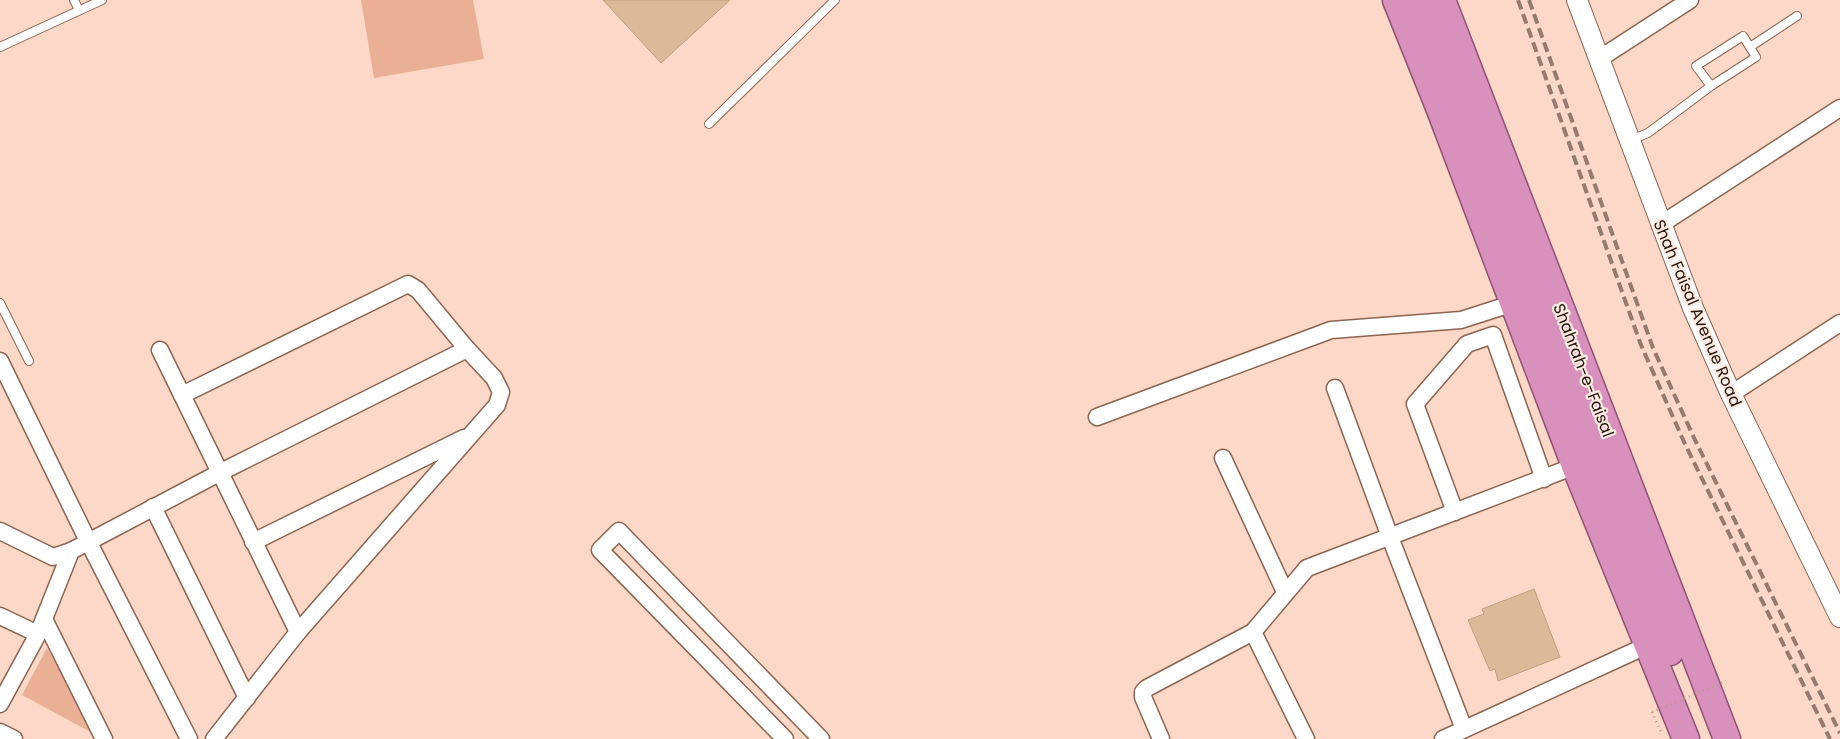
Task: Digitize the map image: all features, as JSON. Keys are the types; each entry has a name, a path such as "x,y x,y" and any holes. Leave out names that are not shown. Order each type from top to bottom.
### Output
{"highway":[{"path":"1396,0 1443,116 1575,466 1686,739"},
{"name":"Shahrah-e-Faisal","path":"1420,0 1705,739"},
{"name":"Shahrah-e-Faisal","path":"1442,0 1727,739"},
{"path":"1694,713 1694,739"}],"street":[{"name":"Shah Faisal Avenue Road","path":"1577,0 1660,225 1693,308 1731,394 1840,617"},
{"path":"1599,59 1690,0"},
{"path":"1660,225 1840,108"},
{"path":"182,395 408,284 418,290 467,350 494,378 502,392 497,405 298,632 214,739"},
{"path":"1097,417 1331,330 1461,320 1514,303"},
{"path":"1731,394 1840,323"},
{"path":"1455,512 1415,404 1467,344 1493,335 1544,478"},
{"path":"160,350 298,632"},
{"path":"0,532 53,557 71,551 219,473 467,350"},
{"path":"0,361 88,541 189,739"},
{"path":"1335,388 1390,537 1454,736 1648,645"},
{"path":"253,542 471,434"},
{"path":"1223,458 1285,592"},
{"path":"1160,739 1143,697 1143,692 1147,688 1254,632 1285,592 1307,568 1575,466"},
{"path":"153,507 247,698"},
{"path":"784,739 600,550 619,531 821,739"},
{"path":"0,704 38,634 71,551"},
{"path":"0,616 38,634"},
{"path":"44,618 104,739"},
{"path":"1254,632 1306,739"},
{"path":"746,700 764,681"},
{"path":"0,732 14,739"}],"lane":[{"path":"74,0 80,10"},
{"path":"0,47 102,0"},
{"path":"709,124 835,0"},
{"path":"1750,47 1797,16"},
{"path":"1629,141 1648,133 1710,86 1756,57 1743,36 1696,66 1710,86"},
{"path":"0,303 29,361"}],"path":[{"path":"1660,732 1652,712 1726,681"}],"shaded area":[{"path":"361,0 473,0 484,59 374,78"},
{"path":"47,648 98,736 22,695"}],"building":[{"path":"603,0 730,0 661,63"},
{"path":"1534,589 1560,657 1498,681 1495,669 1490,671 1468,620 1484,614 1482,609"}],"railway":[{"path":"1518,0 1641,345 1685,444 1830,739"},
{"path":"1529,0 1653,348 1695,440 1840,733"}]}
